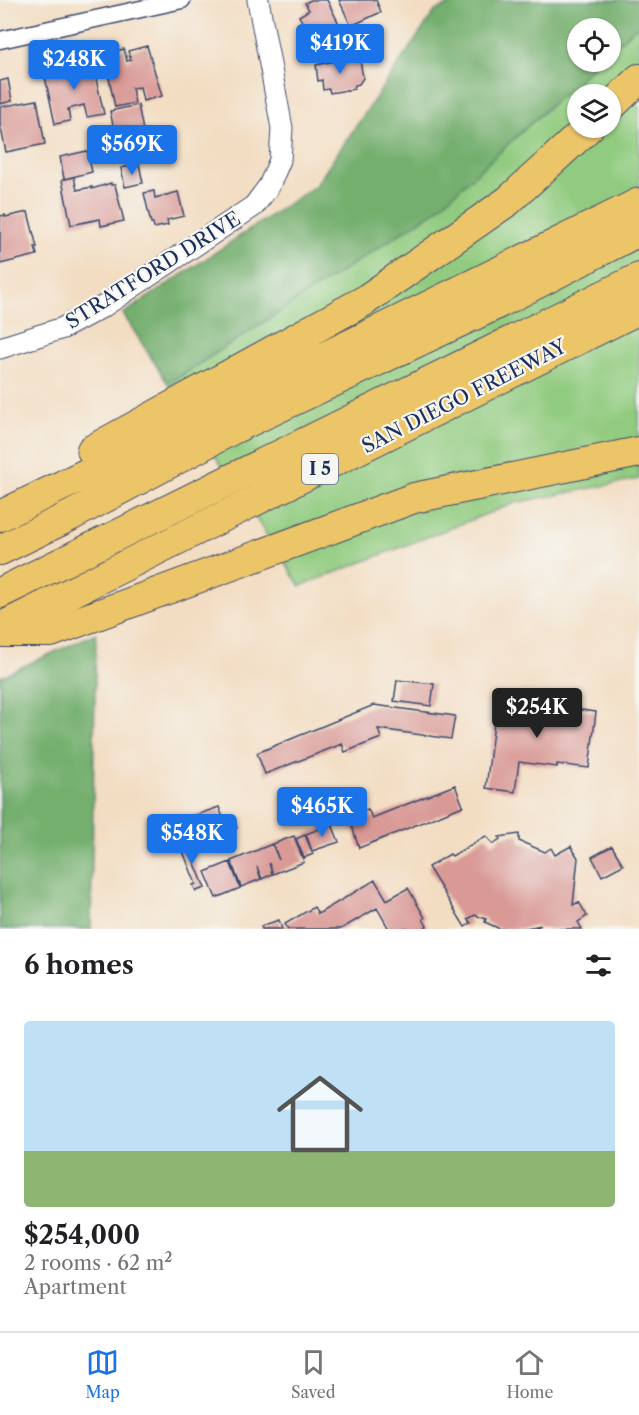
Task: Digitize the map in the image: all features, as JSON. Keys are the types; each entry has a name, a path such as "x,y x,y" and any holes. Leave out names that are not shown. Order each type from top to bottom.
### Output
{"highway":[{"path":"621,96 639,79"},
{"path":"0,500 364,301 508,201 577,138"},
{"path":"0,516 639,203"},
{"path":"0,550 72,515 233,429 491,307 639,231"},
{"path":"0,593 639,278"},
{"name":"SAN DIEGO FREEWAY","path":"0,630 639,309"},
{"path":"0,630 51,632 414,498 639,452"}],"street":[{"path":"0,40 182,0"},
{"name":"STRATFORD DRIVE","path":"0,348 63,328 104,306 254,206 269,186 280,160 282,128 258,0"}],"green space":[{"path":"460,0 639,0 639,24 621,41 621,18 567,18 567,72 587,72 574,84 567,84 567,90 435,211 168,384 123,314 315,186 435,11"},
{"path":"639,24 639,479 515,503 300,586 168,384 435,211 567,90 567,138 621,138 621,84 574,84 587,72 621,72 621,41"},
{"path":"96,633 91,929 0,929 0,677"}],"building":[{"path":"311,0 327,0 341,28 316,40 310,27 306,29 299,16 309,10 305,3"},
{"path":"339,0 376,0 381,12 351,26"},
{"path":"147,46 162,96 143,101 140,87 132,88 135,103 115,107 104,54 124,49 127,61 131,60 128,51"},
{"path":"354,57 355,61 360,60 363,78 359,84 355,85 354,89 330,93 329,89 323,90 322,80 318,81 316,65"},
{"path":"92,61 104,114 87,117 84,105 68,109 70,121 55,124 44,72"},
{"path":"8,79 12,101 0,104 0,81"},
{"path":"37,100 45,144 6,152 0,124 0,107"},
{"path":"138,105 145,140 127,143 124,132 115,134 110,111"},
{"path":"87,151 92,172 64,179 60,157"},
{"path":"139,164 143,183 125,187 121,168"},
{"path":"74,177 77,190 92,187 92,189 111,183 115,185 124,221 101,226 100,219 71,225 62,180"},
{"path":"154,191 155,198 178,192 184,216 167,220 168,225 154,228 144,193"},
{"path":"28,212 37,255 0,264 0,216"},
{"path":"397,680 434,684 431,706 394,701"},
{"path":"546,696 567,699 566,708 596,712 589,768 519,762 515,792 486,788 497,698 545,705"},
{"path":"374,705 455,716 451,739 378,729 381,738 345,752 342,744 265,774 257,753"},
{"path":"455,785 463,806 359,848 349,817 368,809 372,818"},
{"path":"219,807 226,825 227,821 234,819 237,828 197,843 194,837 192,838 185,819"},
{"path":"332,824 339,842 312,851 306,834"},
{"path":"519,834 519,841 545,852 551,848 555,855 571,846 578,858 573,905 579,902 587,916 578,922 582,929 534,929 541,925 521,929 500,929 485,922 486,919 475,915 468,919 471,923 465,927 428,867 486,836 493,844 500,839 499,837"},
{"path":"305,835 313,854 304,858 296,839"},
{"path":"294,836 304,862 273,874 269,863 272,874 262,879 257,867 261,879 241,887 231,861 272,844 279,860 273,844"},
{"path":"185,839 205,888 196,891 193,885 196,884 182,849 180,850 177,843"},
{"path":"612,846 623,865 602,876 592,857"},
{"path":"230,862 240,888 216,898 205,872"},
{"path":"375,880 387,900 408,888 427,926 423,929 389,929 377,908 341,929 288,929 285,924 314,907 318,914"},
{"path":"279,920 282,929 262,929 261,926"}]}
